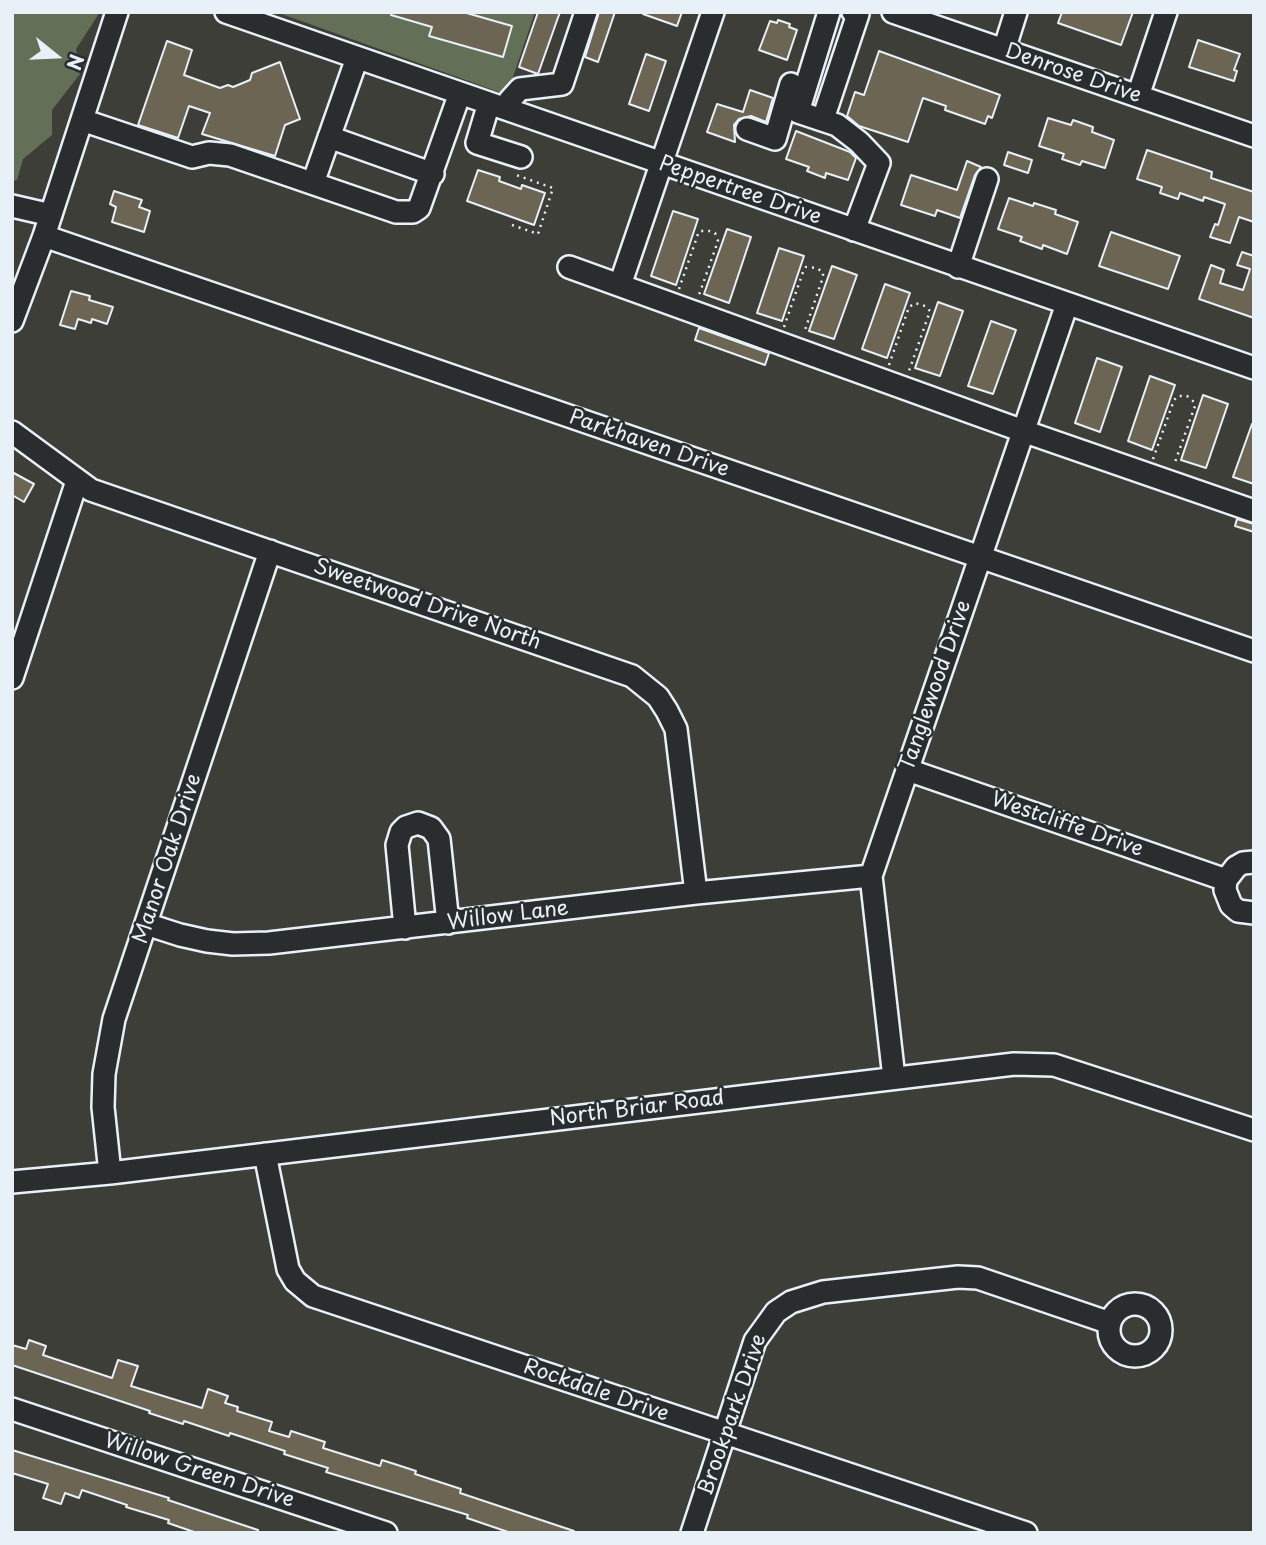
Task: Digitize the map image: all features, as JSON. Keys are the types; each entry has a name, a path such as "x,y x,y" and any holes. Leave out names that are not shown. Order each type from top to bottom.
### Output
{"street":[{"path":"12,321 44,236 117,12"},
{"name":"Peppertree Drive","path":"226,12 1254,368"},
{"path":"514,164 477,142 497,106 510,100 520,89 562,84 586,12"},
{"path":"620,285 713,12"},
{"path":"747,129 775,139 815,12"},
{"path":"830,12 798,112 837,125 859,142 879,163 854,230"},
{"path":"823,120 858,14 853,12"},
{"name":"Denrose Drive","path":"893,12 1254,136"},
{"path":"1004,50 1016,12"},
{"path":"1138,96 1160,14"},
{"path":"313,183 357,58"},
{"path":"82,120 192,157 209,153 230,155 396,212 412,212 419,208 433,174 460,93"},
{"path":"329,137 433,174"},
{"path":"958,267 987,179"},
{"path":"12,206 51,215"},
{"name":"Parkhaven Drive","path":"44,236 1254,651"},
{"path":"569,267 1023,431 1254,511"},
{"name":"Tanglewood Drive","path":"894,1078 871,876 1067,304"},
{"name":"Sweetwood Drive North","path":"12,432 90,490 632,676 646,685 667,711 676,729 696,893"},
{"path":"12,678 77,481"},
{"name":"Manor Oak Drive","path":"110,1173 103,1107 107,1052 114,1019 270,551"},
{"name":"Westcliffe Drive","path":"908,770 1226,880"},
{"path":"405,928 397,845 401,832 418,823 431,828 439,839 447,923"},
{"path":"1254,862 1236,867 1226,880 1224,890 1231,905 1238,911 1254,914"},
{"name":"Willow Lane","path":"146,924 180,935 233,944 270,943 696,893 871,876"},
{"name":"North Briar Road","path":"12,1182 110,1173 1014,1064 1054,1065 1254,1130"},
{"name":"Rockdale Drive","path":"265,1154 288,1269 295,1281 313,1296 1026,1533"},
{"name":"Brookpark Drive","path":"692,1533 755,1340 776,1312 806,1296 945,1278 978,1278 1110,1323"},
{"name":"Willow Green Drive","path":"12,1409 386,1533"}],"path":[{"path":"512,225 538,234 553,188 514,164"},
{"path":"700,231 715,233 718,241 683,308 698,234 700,231"},
{"path":"806,267 816,268 823,272 824,277 788,346 803,272 806,267"},
{"path":"915,303 925,306 929,314 893,384 909,307 915,303"},
{"path":"1178,396 1187,396 1195,406 1158,478 1174,400 1178,396"}],"green space":[{"path":"12,12 100,12 76,49 80,74 52,110 52,135 23,159 17,180 12,181"},
{"path":"276,12 535,12 511,83 518,92 513,97"}],"building":[{"path":"392,12 463,12 512,26 503,57 429,36 432,27 391,15"},
{"path":"538,12 560,12 538,74 519,67"},
{"path":"599,12 615,12 598,62 585,57"},
{"path":"643,12 682,12 677,26"},
{"path":"1062,12 1133,12 1121,45 1058,23"},
{"path":"778,20 797,30 787,60 759,50 770,21 777,23"},
{"path":"1198,40 1240,54 1234,70 1237,71 1234,81 1189,67"},
{"path":"167,41 192,50 184,75 220,88 228,85 233,87 250,80 252,73 280,62 300,119 285,125 275,156 202,134 210,113 189,106 178,138 138,125"},
{"path":"879,51 1000,95 992,118 988,116 985,124 945,110 946,106 923,98 908,142 859,126 847,116 855,92 864,95"},
{"path":"646,54 666,61 649,111 629,104"},
{"path":"750,90 773,98 766,122 751,116 739,119 734,125 735,142 707,132 717,104 743,112"},
{"path":"1048,118 1071,125 1073,120 1093,127 1092,132 1114,140 1105,168 1082,161 1080,165 1062,159 1064,154 1039,146"},
{"path":"796,131 850,152 856,158 848,180 826,173 825,178 807,171 809,167 786,159"},
{"path":"1147,150 1212,172 1211,178 1254,192 1254,222 1239,217 1230,243 1210,237 1215,224 1218,225 1225,204 1204,197 1203,201 1180,193 1178,199 1160,193 1162,187 1137,179"},
{"path":"1008,152 1032,160 1028,173 1004,165"},
{"path":"967,161 981,167 975,175 960,218 937,210 935,216 901,205 911,175 957,190"},
{"path":"478,170 500,177 499,181 521,189 522,185 545,193 534,225 467,201"},
{"path":"114,191 142,200 139,207 150,211 144,232 112,222 116,207 110,204"},
{"path":"1009,198 1056,210 1055,214 1078,222 1067,254 1043,245 1042,249 1020,241 1022,237 998,229"},
{"path":"673,211 698,219 676,285 651,276"},
{"path":"727,229 751,237 729,303 704,294"},
{"path":"1111,232 1180,256 1168,289 1099,266"},
{"path":"779,248 804,256 782,321 757,313"},
{"path":"1242,252 1254,256 1254,318 1199,299 1211,265 1224,270 1220,283 1243,290 1250,269 1237,265"},
{"path":"832,266 857,275 834,339 809,331"},
{"path":"885,284 910,293 887,358 862,349"},
{"path":"71,291 113,307 107,324 92,319 91,323 78,319 75,329 60,325"},
{"path":"938,302 963,311 940,376 915,368"},
{"path":"991,321 1016,330 993,394 968,386"},
{"path":"699,328 769,353 765,365 695,340"},
{"path":"1097,358 1122,367 1100,432 1075,423"},
{"path":"1150,376 1175,385 1152,450 1128,441"},
{"path":"1203,395 1228,404 1206,468 1181,460"},
{"path":"1254,424 1254,484 1233,477"},
{"path":"12,472 34,484 24,502 12,495"},
{"path":"1237,519 1254,524 1254,532 1235,526"},
{"path":"29,1340 46,1346 43,1355 112,1378 118,1360 138,1366 131,1386 202,1408 208,1389 228,1396 225,1403 238,1407 237,1411 272,1422 269,1431 289,1437 291,1431 325,1442 323,1448 380,1466 382,1460 416,1471 415,1474 461,1489 460,1493 574,1533 511,1533 467,1518 468,1515 326,1472 328,1468 284,1454 285,1451 230,1433 229,1436 184,1421 183,1424 12,1365 12,1345 26,1349"},
{"path":"12,1450 169,1498 168,1500 258,1530 258,1533 197,1533 168,1523 169,1520 82,1490 79,1498 65,1493 61,1504 43,1498 48,1484 12,1473"}]}
